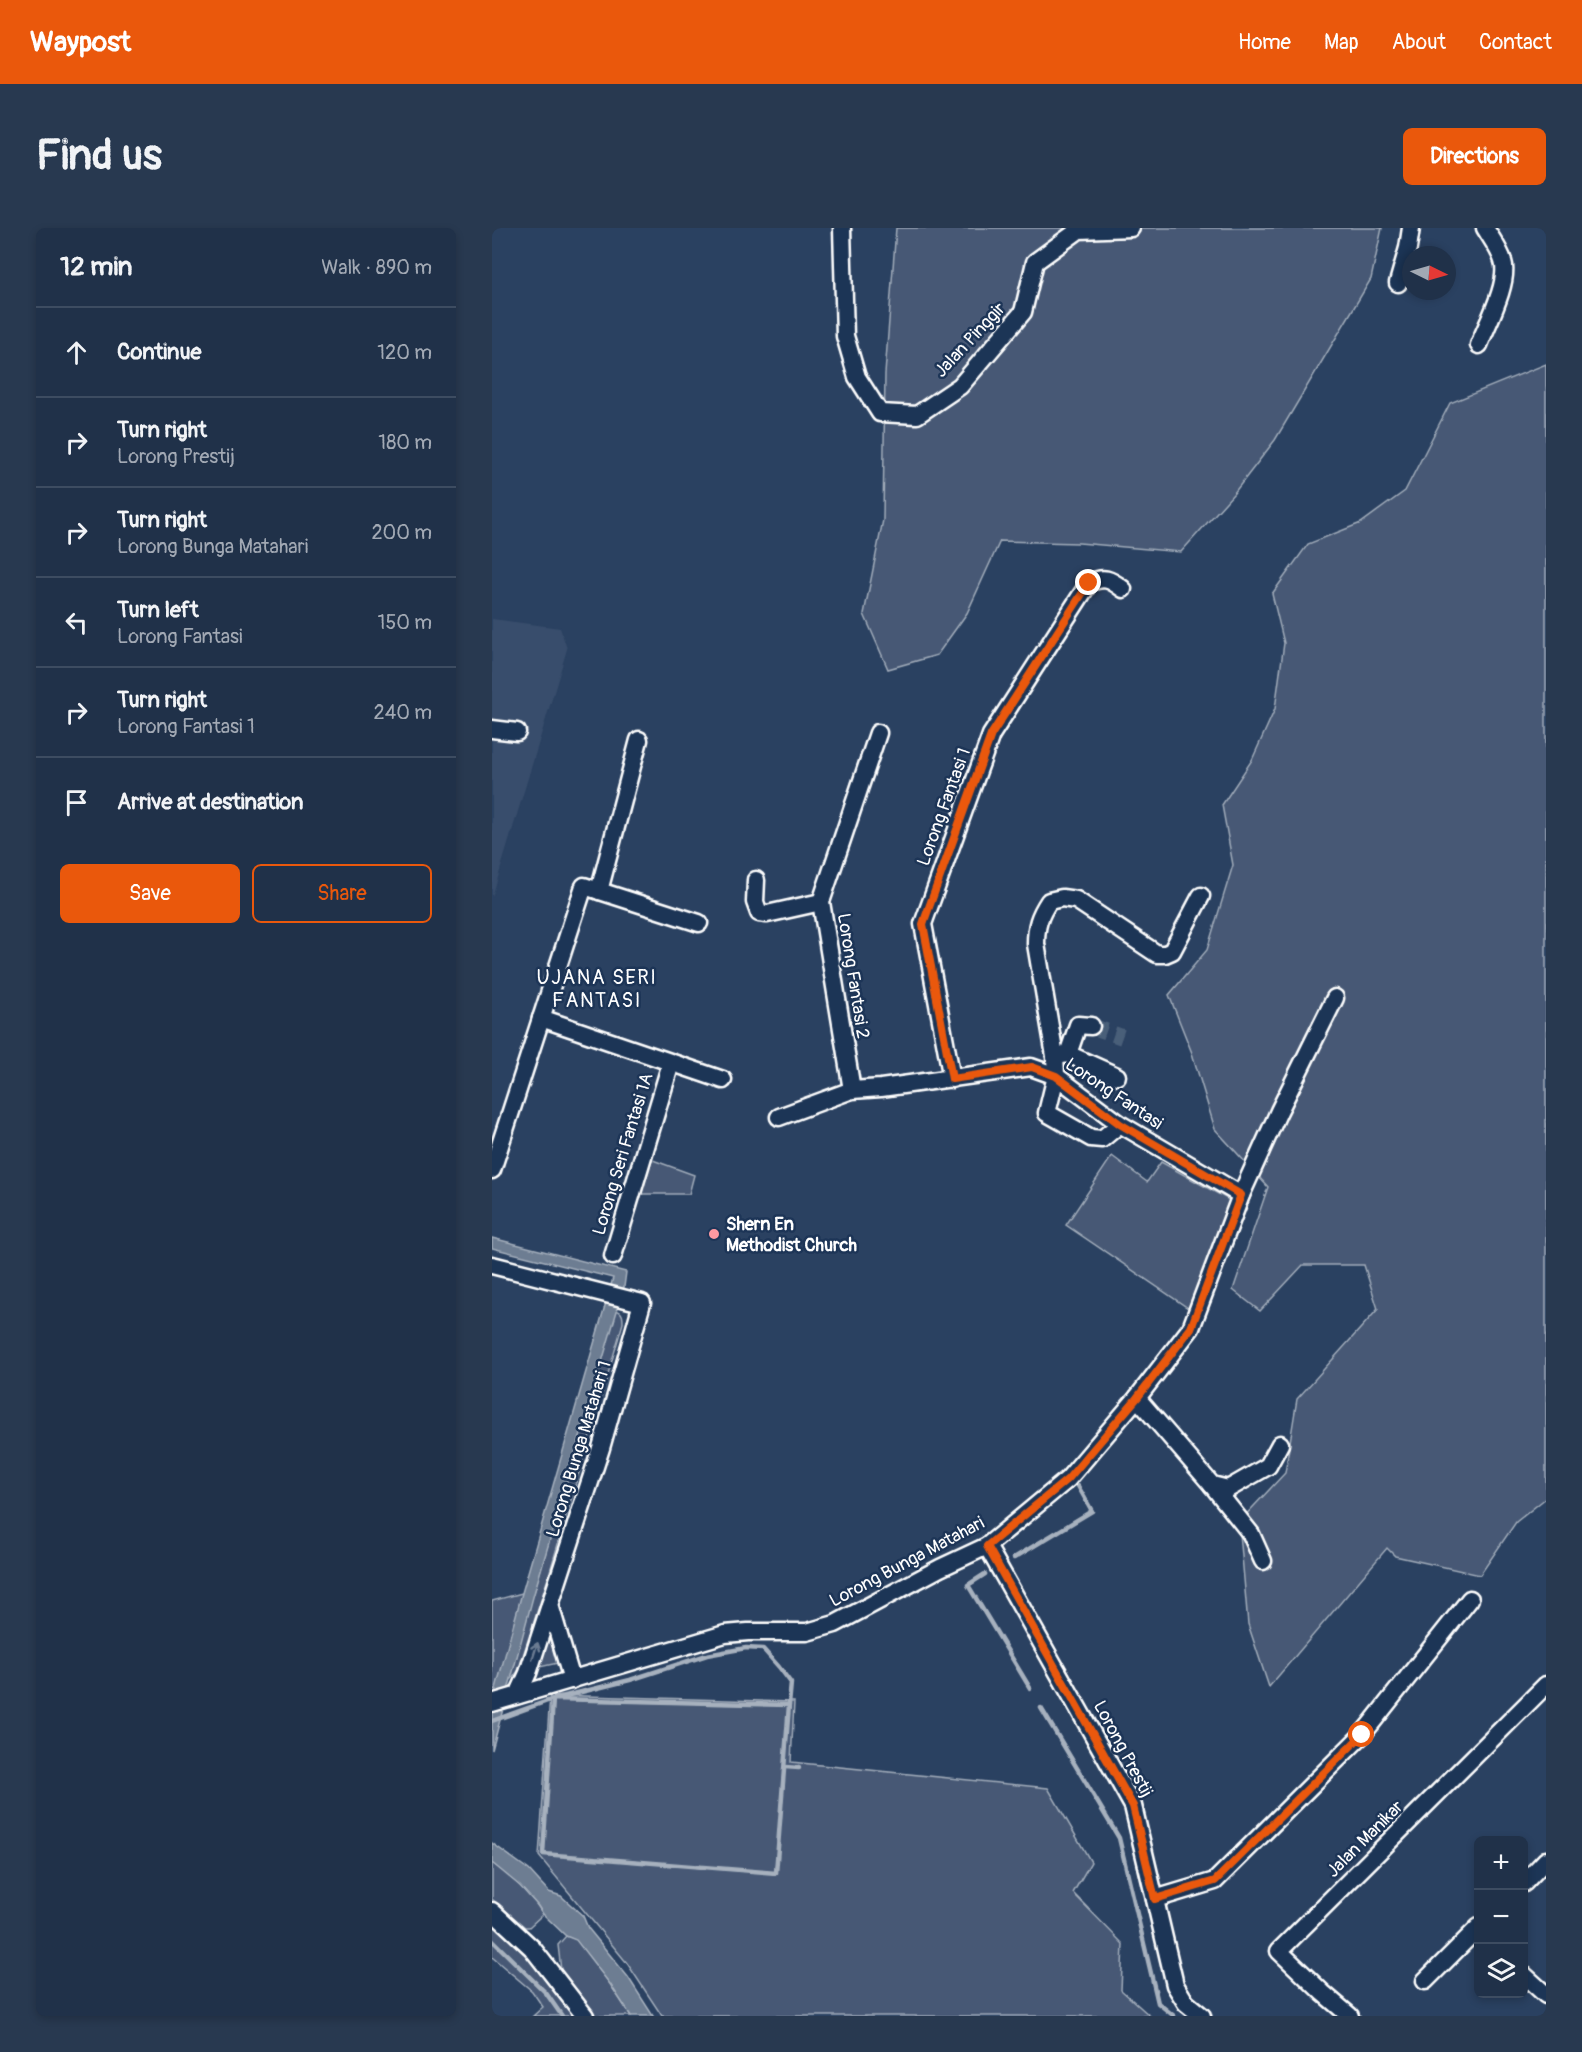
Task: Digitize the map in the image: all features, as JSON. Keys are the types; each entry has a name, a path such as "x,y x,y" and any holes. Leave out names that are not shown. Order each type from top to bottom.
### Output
{"street":[{"name":"Jalan Pinggir","path":"842,228 845,336 857,376 880,413 916,415 960,386 1023,312 1035,262 1079,230 1131,228"},
{"path":"1398,283 1411,228"},
{"path":"1479,345 1504,281 1505,268 1503,259 1485,228"},
{"name":"Lorong Fantasi 1","path":"952,1079 923,924 991,735 1089,583 1098,578 1108,578 1123,589"},
{"path":"492,729 517,732"},
{"name":"Lorong Fantasi 2","path":"852,1090 821,902 878,733"},
{"path":"492,1170 541,1018 591,888 639,740"},
{"path":"756,880 755,902 759,912 767,914 821,902"},
{"path":"591,888 699,923"},
{"path":"1062,1055 1036,944 1039,916 1049,901 1062,898 1076,900 1158,954 1165,954 1172,951 1201,896"},
{"name":"Lorong Bunga Matahari","path":"492,1703 725,1634 807,1632 835,1624 940,1568 987,1546 1068,1479 1137,1398 1191,1328 1241,1195 1279,1111 1335,998"},
{"path":"541,1018 723,1080"},
{"path":"1091,1026 1077,1025 1062,1055 1047,1113 1091,1138 1102,1139 1120,1124"},
{"path":"1062,1055 1117,1076"},
{"name":"Lorong Seri Fantasi 1A","path":"613,1256 671,1063"},
{"name":"Lorong Fantasi","path":"779,1117 852,1090 1032,1067 1056,1076 1120,1124 1241,1195"},
{"name":"Lorong Bunga Matahari 1","path":"492,1265 642,1303 601,1448 528,1672 518,1695"},
{"path":"1137,1398 1251,1534 1263,1561"},
{"path":"1212,1485 1228,1489 1268,1466 1281,1444"},
{"name":"Lorong Prestij","path":"987,1546 1133,1806 1175,1985 1186,2003 1202,2016"},
{"path":"1155,1899 1215,1881 1362,1735 1470,1599"},
{"path":"550,1605 572,1680"},
{"name":"Jalan Manikar","path":"1350,2016 1279,1951 1546,1685"},
{"path":"1528,1879 1546,1860"},
{"path":"492,1911 532,1948 585,2016"},
{"path":"1425,1981 1474,1934"},
{"path":"1528,1979 1546,1995"}],"shaded area":[{"path":"896,228 1382,228 1371,279 1275,440 1234,493 1181,552 1079,543 1000,541 967,613 937,655 888,669 864,614 883,520 885,374"},
{"path":"1546,364 1546,1498 1516,1522 1480,1575 1395,1556 1387,1548 1269,1687 1248,1624 1239,1522 1285,1473 1297,1399 1378,1309 1364,1265 1303,1265 1260,1311 1233,1290 1268,1187 1215,1129 1192,1053 1169,995 1207,950 1233,865 1222,805 1252,760 1275,709 1284,643 1272,594 1308,544 1361,523 1405,491 1450,403"},
{"path":"492,619 560,628 567,649 492,897"},
{"path":"1112,1156 1147,1182 1161,1162 1231,1201 1194,1312 1066,1225"},
{"path":"650,1159 694,1175 689,1194 639,1194"},
{"path":"492,1238 626,1272 624,1287 533,1597 492,1750 492,1703 613,1278 492,1248"},
{"path":"616,1310 621,1313 623,1323 548,1578 518,1671 507,1683 492,1690 492,1601 522,1593 533,1596"},
{"path":"548,1631 558,1663 535,1668"},
{"path":"550,1695 794,1702 791,1762 1048,1788 1091,1862 1073,1893 1123,1944 1121,1990 1150,2016 662,2016 627,1963 539,1856"},
{"path":"492,1843 529,1870 549,1892 561,1896 583,1916 588,1928 628,1977 653,2016 631,2016 576,1940 566,1936 543,1914 520,1886 492,1863"},
{"path":"492,1863 533,1899 543,1914 529,1927 525,1927 492,1899"},
{"path":"492,1920 531,1957 575,2016 533,2016 543,2007 532,1991 492,1957"},
{"path":"566,1936 576,1939 631,2016 595,2016 561,1970 558,1945"}],"waterway":[{"path":"1014,1558 1092,1511 1078,1486"},
{"path":"985,1574 968,1585 1030,1688"},
{"path":"492,1721 553,1699 630,1680 707,1655 746,1648 763,1649 779,1667 791,1683 789,1705"},
{"path":"553,1699 789,1705 776,1873 543,1854 553,1699"},
{"path":"1041,1708 1119,1838 1158,2003 1174,2016"},
{"path":"785,1767 799,1768"},
{"path":"492,1940 546,1993 562,2016"}],"tunnel":[{"path":"1091,1026 1122,1037"}],"place":[{"name":"Shern En Methodist Church","path":"714,1234"}],"district":[{"name":"UJANA SERI FANTASI","path":"597,988"}],"route":[{"path":"1089,583 991,735 923,924 952,1079 1032,1067 1056,1076 1120,1124 1241,1195 1191,1328 1137,1398 1068,1479 987,1546 1133,1806 1155,1899 1215,1881 1362,1735"}]}
